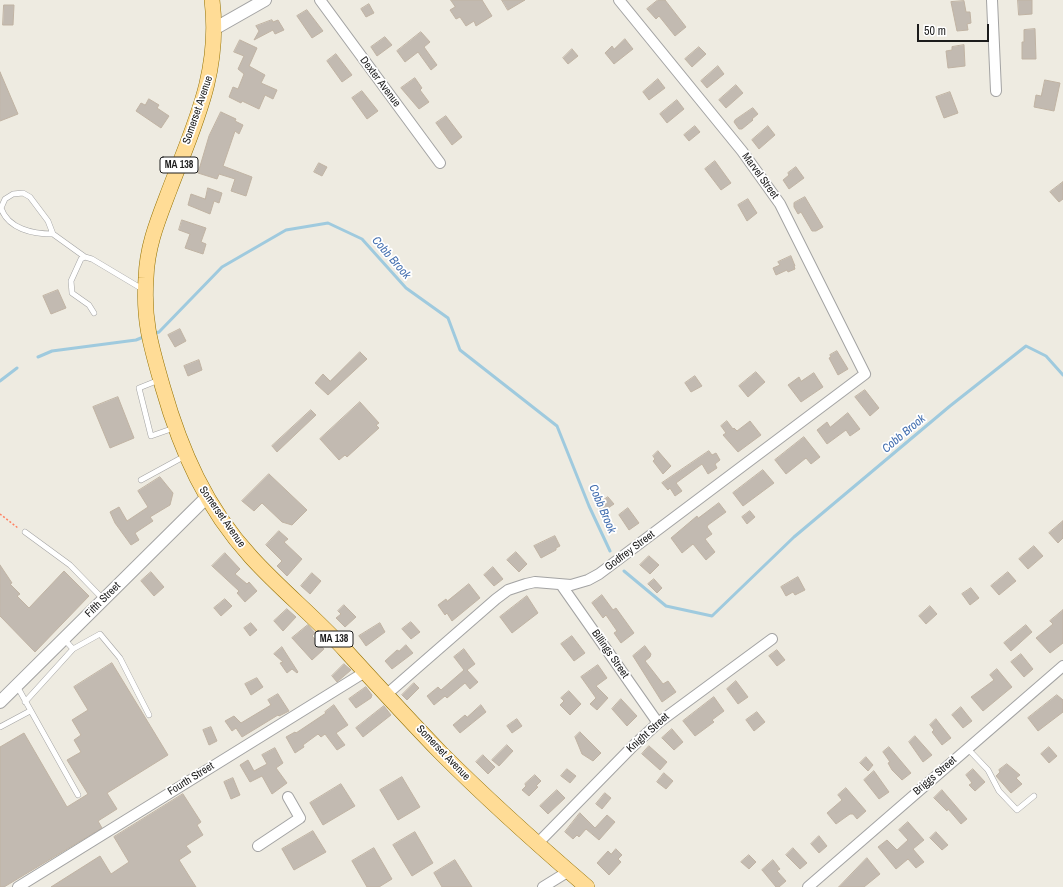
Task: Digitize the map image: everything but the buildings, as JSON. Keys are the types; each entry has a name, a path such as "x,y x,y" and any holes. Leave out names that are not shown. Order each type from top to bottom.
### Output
{"main road":[{"name":"Somerset Avenue","path":"212,0 214,29 213,57 208,84 150,244 145,290 144,313 148,337 175,428 186,456 206,498 251,557 323,627 439,751 537,844 587,887"}],"street":[{"path":"214,29 265,0"},
{"name":"Dexter Avenue","path":"320,0 440,163"},
{"name":"Marvel Street","path":"619,0 742,151 772,191 780,204 865,374"},
{"path":"992,0 996,91"},
{"name":"Godfrey Street","path":"387,694 508,590 535,582 562,586 580,583 599,574 865,374"},
{"name":"Fifth Street","path":"0,702 206,498"},
{"name":"Billings Street","path":"562,586 658,723"},
{"name":"Knight Street","path":"537,844 633,746 658,723 772,639"},
{"name":"Briggs Street","path":"808,887 1063,666"},
{"name":"Fourth Street","path":"18,887 365,672"},
{"path":"258,846 300,818 288,797"},
{"path":"544,887 569,871"}],"lane":[{"path":"53,234 42,234 21,229 12,224 4,217 1,208 5,199 13,194 23,193 30,197 48,221 53,234 86,257 145,290"},
{"path":"86,257 81,259 75,269 71,281 72,293 89,305 94,313"},
{"path":"161,380 139,388 150,436 175,428"},
{"path":"141,480 186,456"},
{"path":"25,532 67,562 104,600"},
{"path":"25,702 73,649 100,634 120,658 149,715"},
{"path":"64,639 73,649"},
{"path":"17,686 78,795"},
{"path":"0,727 30,711"},
{"path":"968,748 988,770 999,791 1017,810 1034,796"}],"path":[{"path":"0,514 25,532"}],"waterway":[{"name":"Cobb Brook","path":"153,334 159,332 222,267 286,230 328,223 362,239 406,288 448,318 460,350 557,426 589,506 610,551"},
{"name":"Cobb Brook","path":"38,357 52,351 136,340 146,336"},
{"name":"Cobb Brook","path":"624,571 666,606 712,616 794,537 950,406 1026,346 1046,356 1063,375"},
{"name":"Cobb Brook","path":"0,381 17,368"}]}
